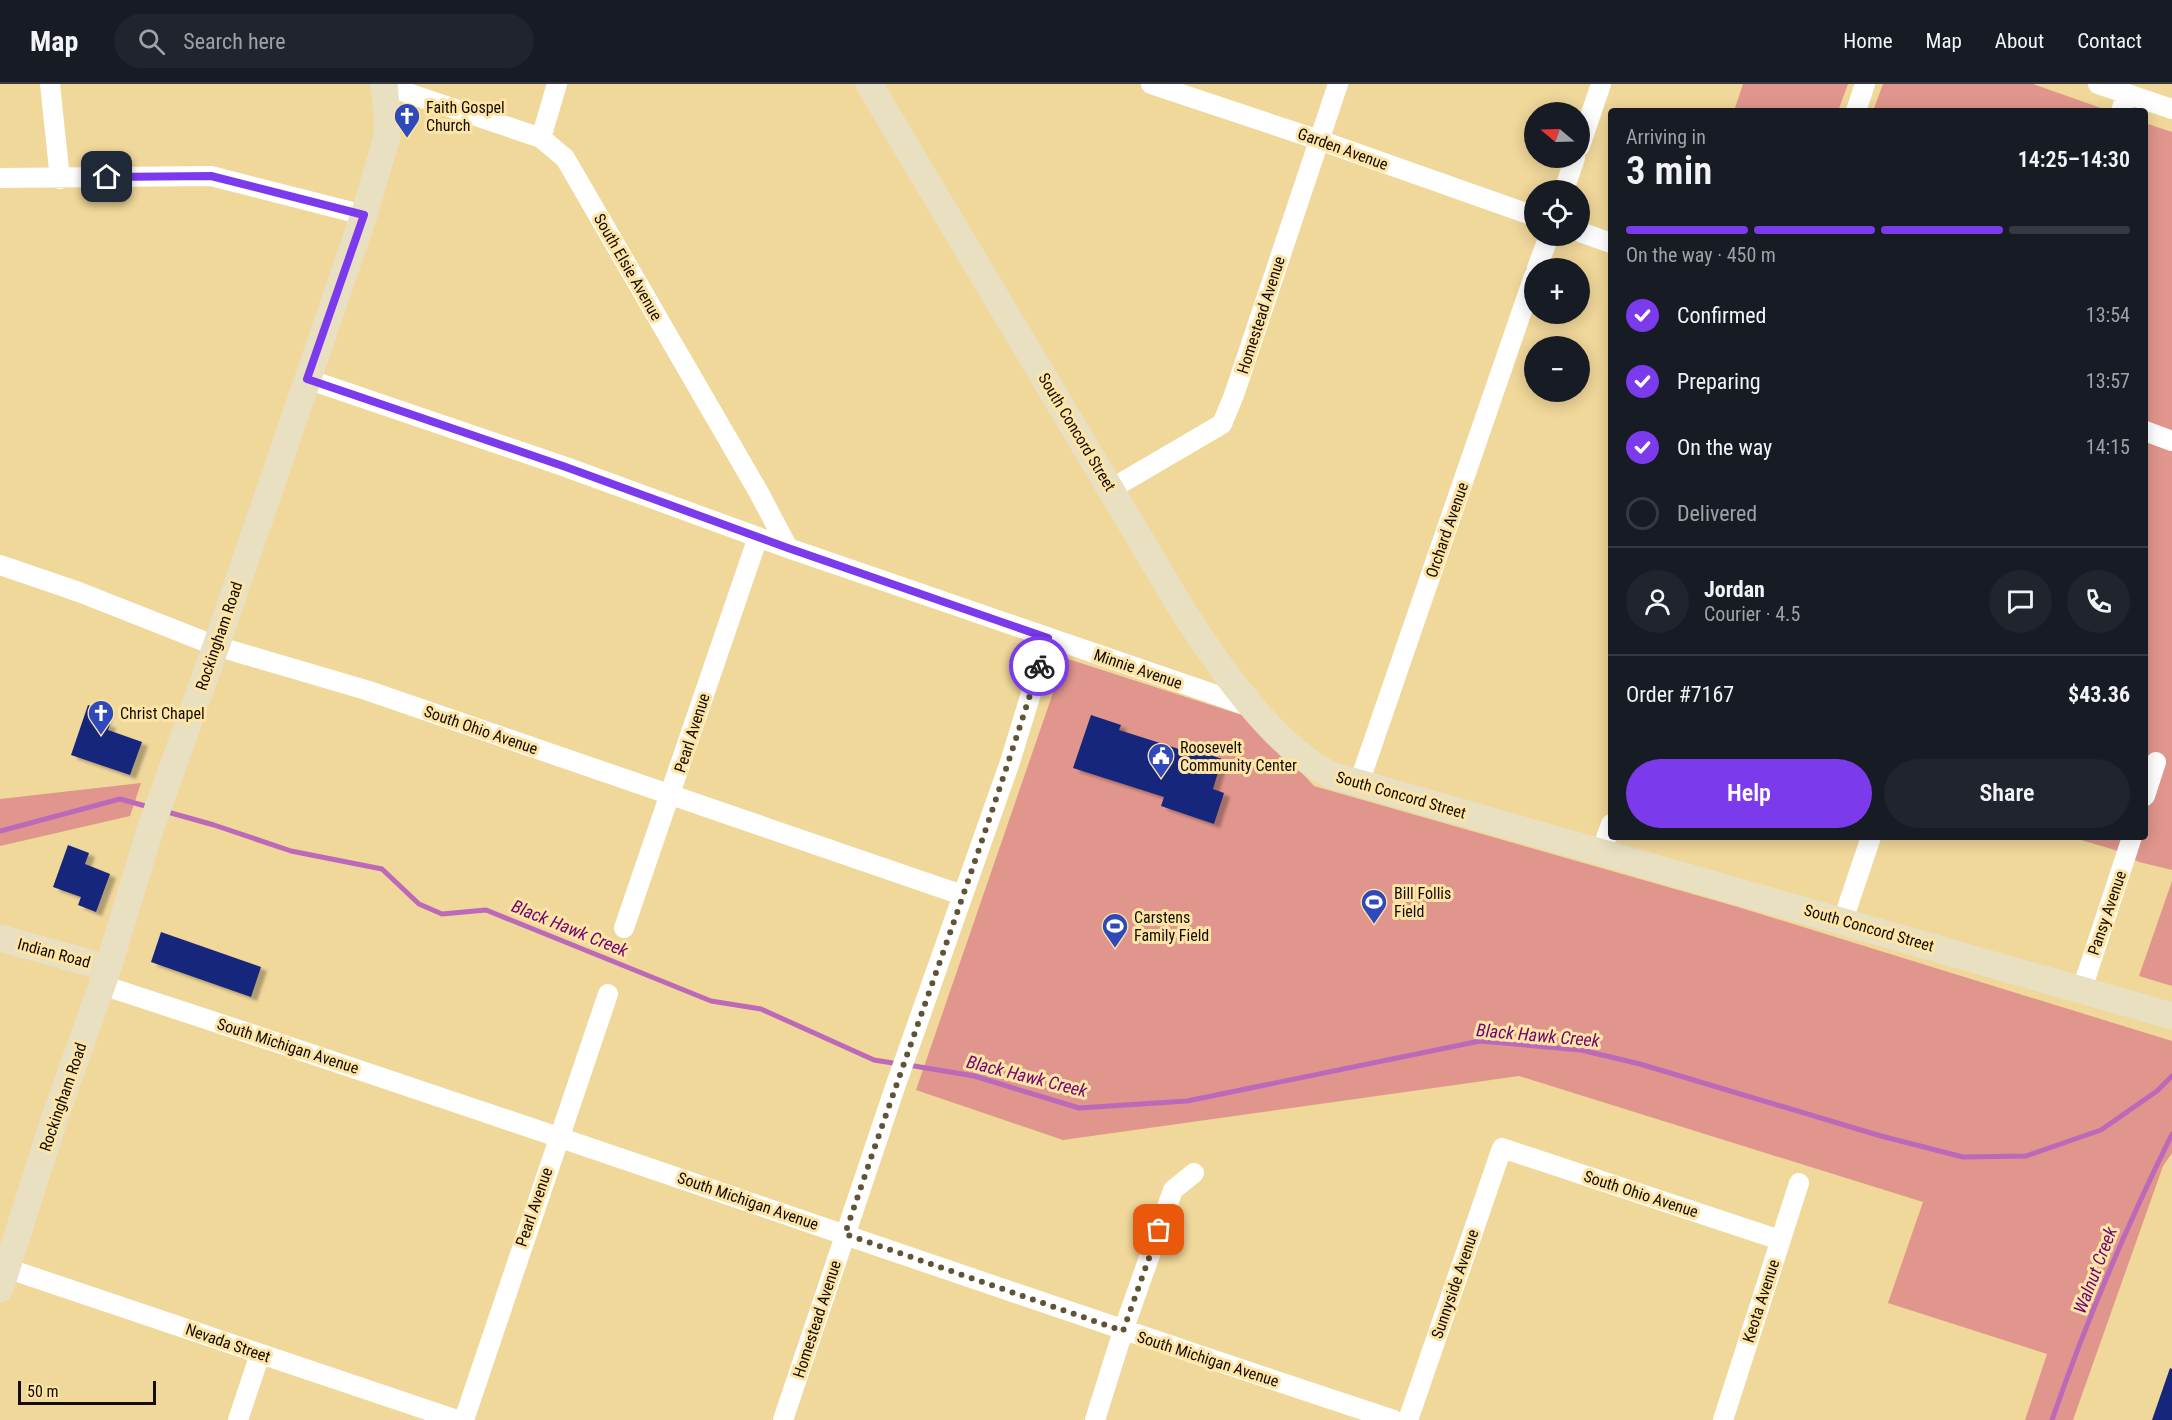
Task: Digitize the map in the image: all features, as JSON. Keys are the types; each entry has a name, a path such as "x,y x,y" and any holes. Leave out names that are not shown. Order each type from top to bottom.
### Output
{"street":[{"path":"50,84 60,179"},
{"name":"South Elsie Avenue","path":"384,84 541,138 565,158 758,491 788,548"},
{"name":"Rockingham Road","path":"2,1274 105,976 150,830 216,646 364,215 387,137 384,84"},
{"path":"541,138 557,84"},
{"name":"South Concord Street","path":"869,84 1194,629 1216,662 1255,709 1304,759 1331,775 2172,1016"},
{"name":"Garden Avenue","path":"1151,84 1524,212"},
{"name":"Homestead Avenue","path":"1112,489 1222,424 1234,395 1338,84"},
{"path":"1590,116 1601,84"},
{"path":"1857,108 1865,84"},
{"path":"2098,84 2124,102 2172,109"},
{"path":"0,178 211,176 364,215"},
{"path":"1590,236 1608,242"},
{"name":"Orchard Avenue","path":"1359,783 1524,305"},
{"name":"Minnie Avenue","path":"307,379 563,466 788,548 1255,709"},
{"path":"2148,433 2172,441"},
{"name":"Pearl Avenue","path":"624,928 758,537"},
{"name":"South Ohio Avenue","path":"0,565 79,592 216,646 366,690 962,895"},
{"name":"Homestead Avenue","path":"783,1420 894,1090 1010,762 1048,638"},
{"path":"2148,787 2156,762"},
{"path":"1602,852 1608,833"},
{"path":"1843,920 1870,840"},
{"name":"Pansy Avenue","path":"2082,989 2131,840"},
{"name":"Indian Road","path":"0,938 105,976"},
{"name":"South Michigan Avenue","path":"105,976 558,1137 1123,1331 1394,1420"},
{"name":"Pearl Avenue","path":"464,1420 608,994"},
{"name":"South Ohio Avenue","path":"1502,1148 1780,1240"},
{"name":"Sunnyside Avenue","path":"1408,1420 1502,1148"},
{"path":"1095,1420 1123,1331 1173,1190 1194,1173"},
{"name":"Keota Avenue","path":"1723,1420 1799,1183"},
{"name":"Nevada Street","path":"2,1274 261,1354 457,1420"},
{"path":"238,1420 261,1354"}],"shaded area":[{"path":"1743,84 1848,84 1839,108 1735,108"},
{"path":"1883,84 2033,84 2101,108 1874,108"},
{"path":"2148,124 2172,132 2172,870 2139,862 2115,850 2081,840 2148,840"},
{"path":"1065,658 1251,718 1314,786 1738,907 2172,1041 2172,1153 2163,1166 2073,1420 2025,1420 2047,1354 1888,1303 1923,1202 1519,1076 1063,1140 916,1090"},
{"path":"141,783 130,816 0,846 0,799"},
{"path":"2172,881 2172,986 2139,976"}],"building":[{"name":"Christ Chapel","path":"88,705 107,711 104,722 110,724 108,730 142,742 130,775 71,755"},
{"name":"Roosevelt Community Center","path":"1091,715 1121,725 1119,730 1182,750 1184,746 1222,759 1213,789 1224,793 1214,824 1161,806 1164,797 1073,768"},
{"path":"68,845 89,853 85,864 110,874 96,912 78,905 81,897 53,887"},
{"path":"161,932 261,967 251,997 151,962"},
{"path":"2170,1368 2172,1369 2172,1420 2152,1420"}],"waterway":[{"name":"Black Hawk Creek","path":"0,831 120,799 149,807"},
{"name":"Black Hawk Creek","path":"164,811 291,851 382,869 419,904 442,914 486,910 711,1001 761,1009 874,1060 899,1064"},
{"name":"Black Hawk Creek","path":"908,1065 974,1076 1079,1108 1187,1101 1480,1041 1581,1050 1640,1064 1881,1136 1963,1157 2026,1156 2101,1130 2157,1091 2172,1076"},
{"name":"Walnut Creek","path":"2052,1420 2108,1275 2172,1134"}],"way so far":[{"path":"1039,666 1010,762 845,1234 1123,1331 1159,1230"}],"place":[{"name":"Faith Gospel Church","path":"407,139"},
{"name":"Christ Chapel","path":"101,736"},
{"name":"Roosevelt Community Center","path":"1161,779"},
{"name":"Bill Follis Field","path":"1374,925"},
{"name":"Carstens Family Field","path":"1115,949"}],"route":[{"path":"107,177 211,176 364,215 307,379 563,466 788,548 1048,638 1039,666"}]}
